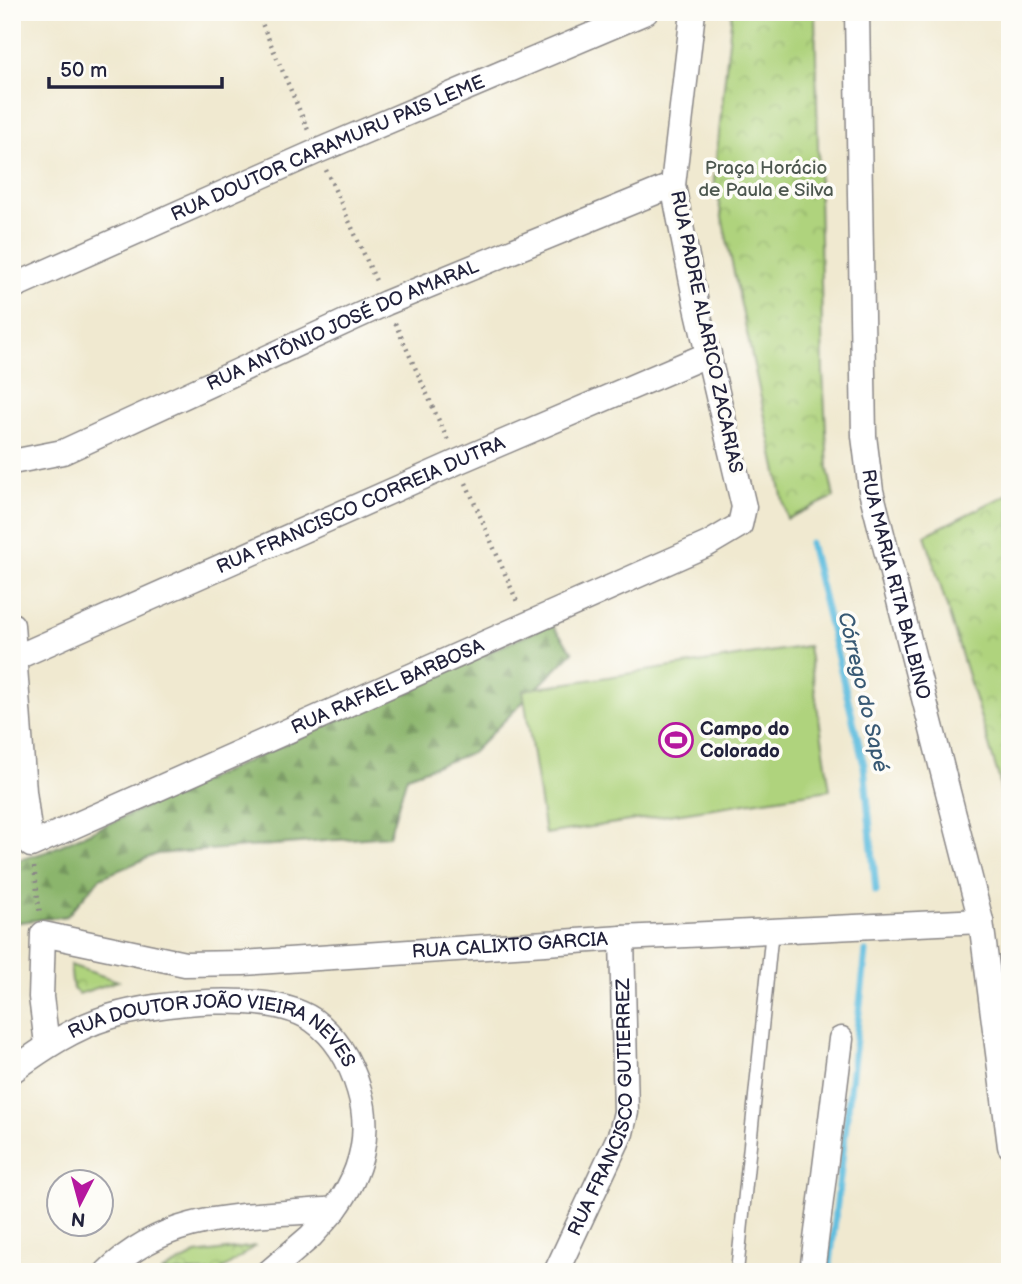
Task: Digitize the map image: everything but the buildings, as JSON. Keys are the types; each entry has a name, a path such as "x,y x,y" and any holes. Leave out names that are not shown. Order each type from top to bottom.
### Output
{"street":[{"name":"RUA DOUTOR CARAMURU PAIS LEME","path":"12,287 318,151 646,12"},
{"name":"RUA PADRE ALARICO ZACARIAS","path":"693,12 674,185 683,243 744,507 740,525"},
{"name":"RUA MARIA RITA BALBINO","path":"857,12 863,436 871,491 1001,1000 1010,1146"},
{"name":"RUA ANTÔNIO JOSÉ DO AMARAL","path":"12,462 62,452 386,303 674,185"},
{"name":"RUA FRANCISCO CORREIA DUTRA","path":"15,659 457,462 709,354"},
{"name":"RUA RAFAEL BARBOSA","path":"32,845 684,556 740,525"},
{"path":"12,625 32,845"},
{"name":"RUA CALIXTO GARCIA","path":"43,934 83,940 185,964 293,962 622,938 981,920"},
{"path":"43,934 41,997 47,1045"},
{"name":"RUA FRANCISCO GUTIERREZ","path":"556,1272 621,1133 626,1111 622,938"},
{"name":"RUA DOUTOR JOÃO VIEIRA NEVES","path":"12,1071 47,1045 109,1017 167,1005 258,1005 284,1009 313,1020 335,1041 352,1068 366,1120 358,1173 335,1209 311,1236 269,1272"},
{"path":"812,1272 841,1039"},
{"path":"107,1272 145,1240 180,1227 211,1220 335,1209"},
{"path":"568,1245 576,1272"}],"lane":[{"path":"737,1272 772,930"}],"path":[{"path":"32,845 43,934"}],"green space":[{"name":"Praça Horácio de Paula e Silva","path":"732,12 815,12 823,372 828,469 834,497 787,519 714,180"},
{"path":"1010,493 1010,862 999,778 925,535"},
{"path":"551,624 573,652 472,753 407,776 389,836 157,854 100,878 67,916 12,923 12,862 46,852"},
{"name":"Campo do Colorado","path":"808,646 830,790 545,834 523,690"},
{"path":"70,965 118,981 79,994 73,989"},
{"path":"256,1246 219,1272 161,1272 196,1254"}],"waterway":[{"name":"Córrego do Sapé","path":"810,543 864,765 876,891"},
{"name":"Córrego do Sapé","path":"829,1272 866,952"}],"place":[{"name":"Campo do Colorado","path":"676,740"}]}
